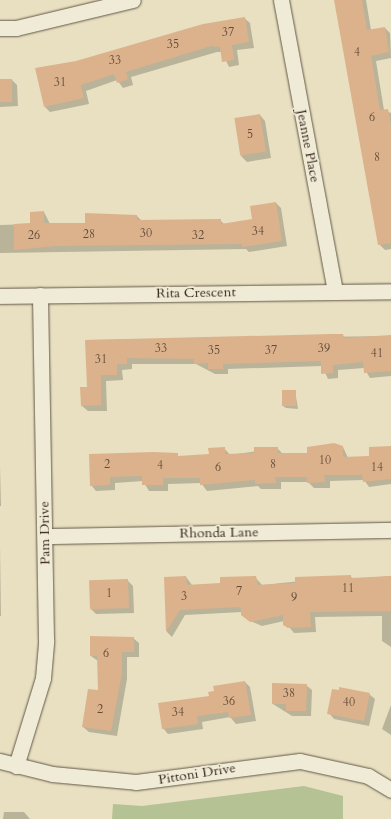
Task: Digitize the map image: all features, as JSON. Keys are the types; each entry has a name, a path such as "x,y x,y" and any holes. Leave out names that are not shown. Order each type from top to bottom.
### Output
{"street":[{"path":"0,28 23,26 133,0"},
{"name":"Jeanne Place","path":"281,0 335,291"},
{"name":"Rita Crescent","path":"0,296 391,290"},
{"name":"Pam Drive","path":"16,766 44,678 46,536 40,295"},
{"name":"Rhonda Lane","path":"46,536 391,530"},
{"name":"Pittoni Drive","path":"0,761 52,774 136,782 300,761 368,776 391,790"}],"green space":[{"path":"304,786 343,796 343,819 112,819 113,804 142,806"}],"building":[{"path":"334,0 362,0 367,30 385,27 389,52 371,56 380,110 388,109 391,126 391,243 378,245"},
{"path":"245,17 249,42 232,45 234,60 222,62 220,47 211,46 126,72 128,79 117,83 114,74 81,85 84,98 44,107 35,68 76,61 203,24"},
{"path":"0,79 12,79 12,102 0,102"},
{"path":"260,114 266,152 240,156 234,118"},
{"path":"276,202 282,241 242,247 242,244 55,246 14,250 14,224 30,223 30,212 44,211 44,223 85,223 85,213 137,215 137,220 221,219 221,224 252,219 250,206"},
{"path":"343,334 344,338 391,335 391,371 364,373 363,362 333,365 333,373 321,374 321,361 223,364 223,369 208,369 208,363 194,364 194,359 127,358 127,364 117,364 117,375 101,375 101,405 81,406 80,387 87,387 85,340"},
{"path":"282,390 296,390 296,406 282,406"},
{"path":"334,443 343,446 343,457 369,456 369,447 391,446 391,479 363,482 362,475 324,475 325,482 307,483 307,477 275,477 276,483 255,484 255,480 200,485 200,478 163,478 163,485 142,485 142,476 110,477 110,485 90,486 89,454 153,452 178,453 178,456 209,454 208,448 225,447 225,454 254,453 254,447 278,447 278,453 307,453 307,447"},
{"path":"351,575 351,578 391,576 391,611 310,612 311,627 288,628 283,625 283,615 250,622 241,615 241,607 180,610 166,632 164,577 186,576 187,585 220,583 220,577 256,576 258,585 295,583 295,577"},
{"path":"128,579 129,608 90,609 89,580"},
{"path":"90,636 134,637 134,652 122,652 122,673 111,731 82,727 88,689 98,690 97,656 90,656"},
{"path":"245,681 251,715 229,718 228,712 197,716 198,724 162,729 158,703 209,696 208,692 214,691 213,686"},
{"path":"272,683 307,684 306,711 286,711 286,704 272,704"},
{"path":"339,687 370,693 364,721 327,714 332,689 339,690"}]}
